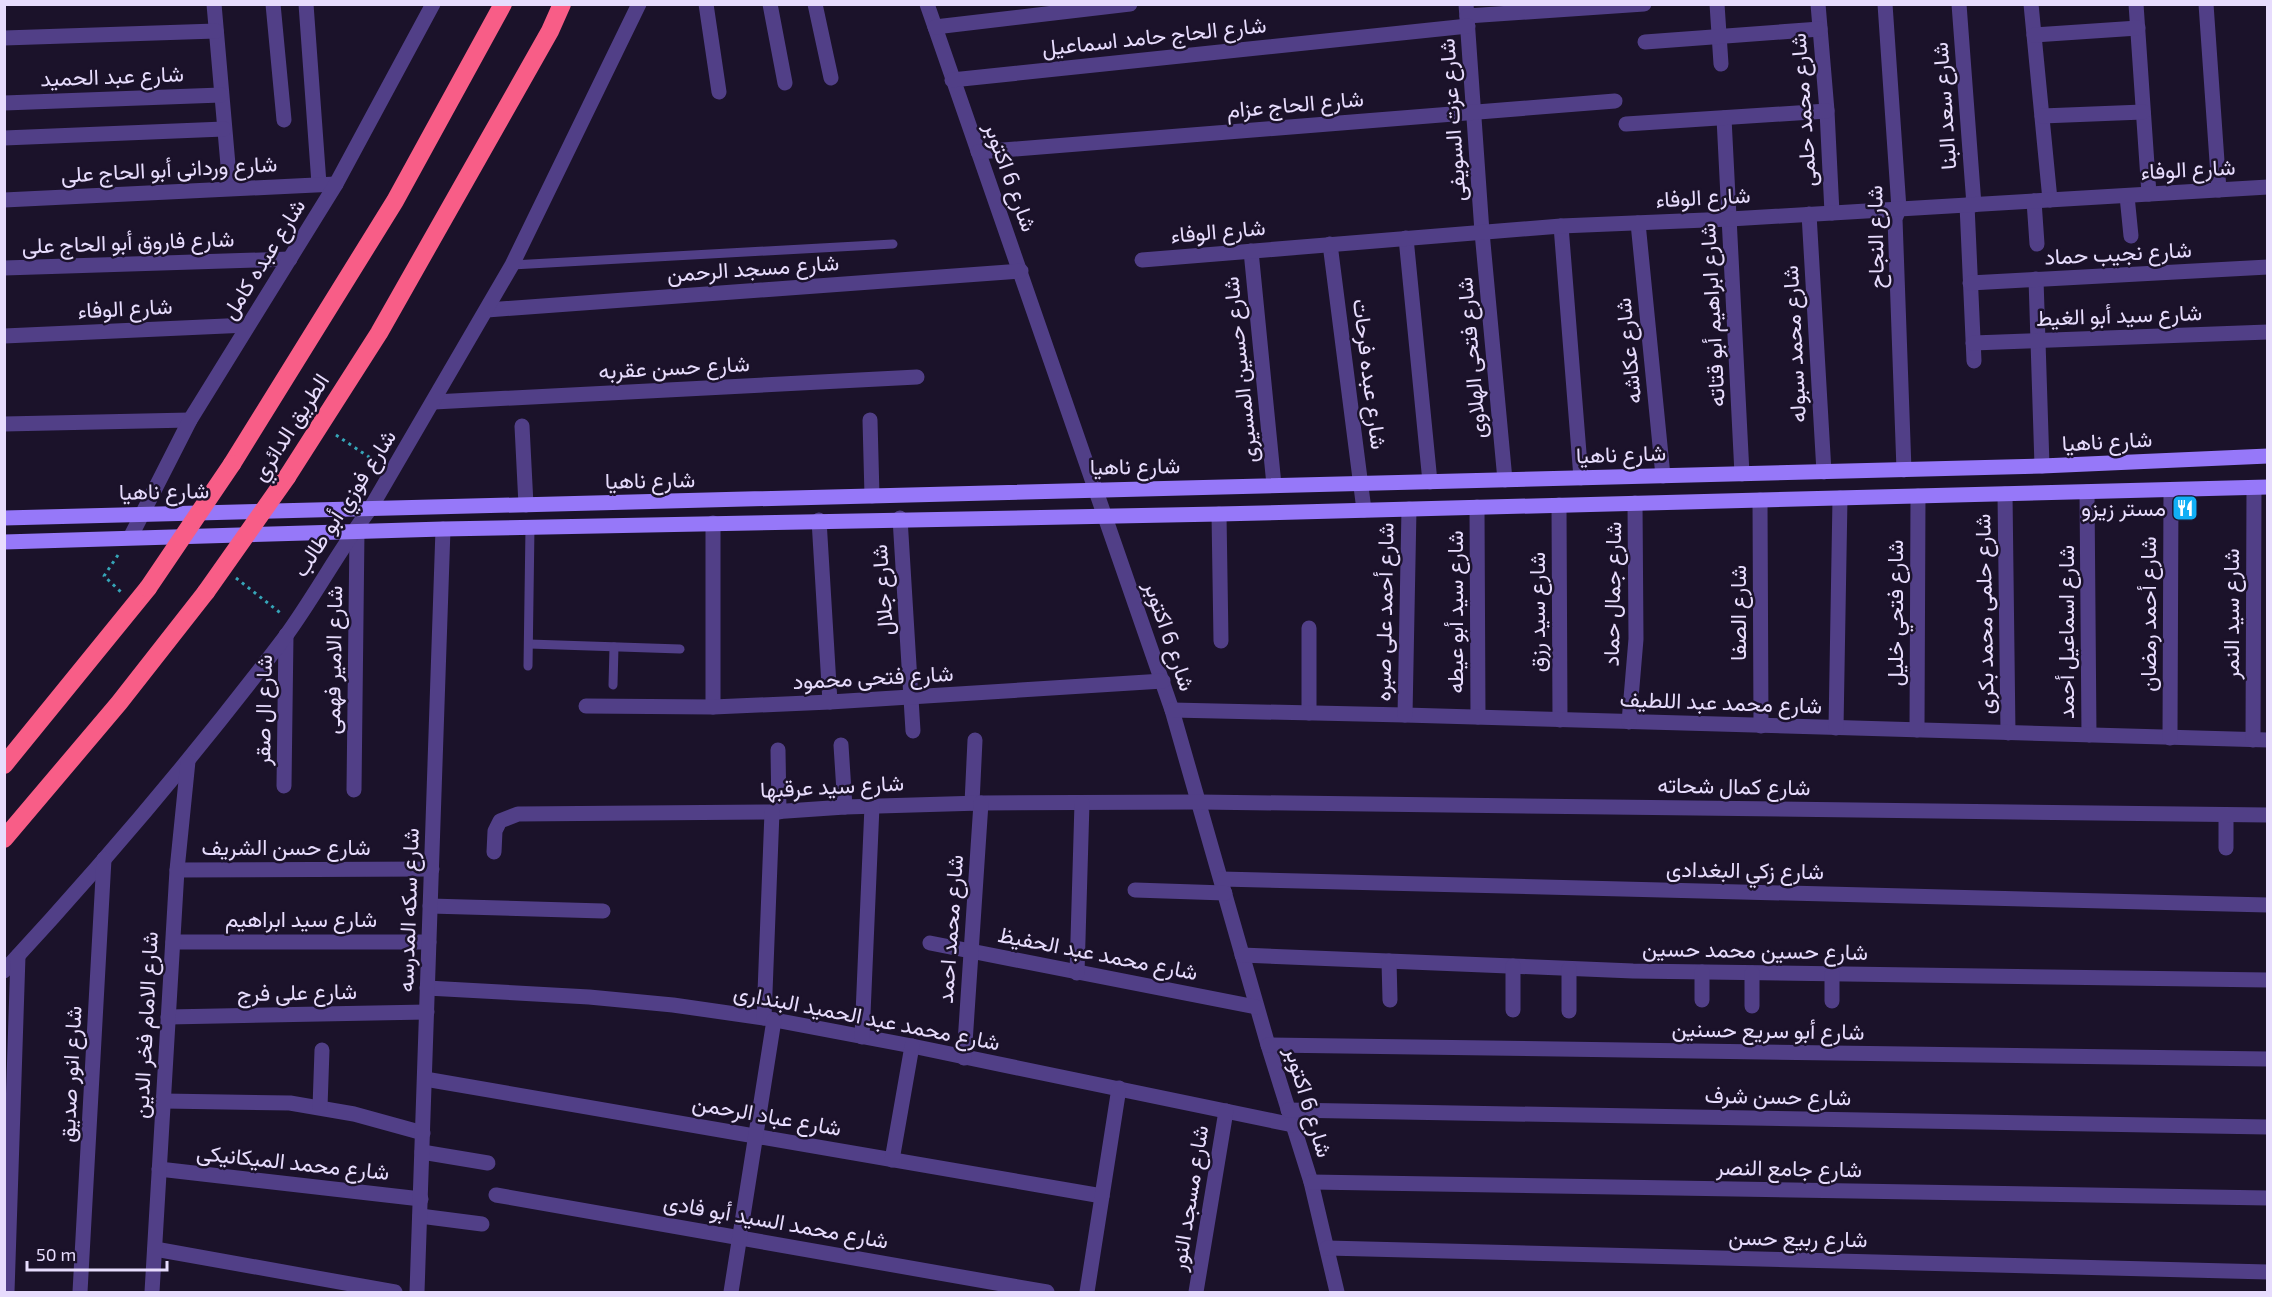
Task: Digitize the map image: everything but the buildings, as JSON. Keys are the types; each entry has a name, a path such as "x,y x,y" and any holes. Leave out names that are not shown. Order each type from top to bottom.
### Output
{"highway":[{"name":"الطريق الدائري","path":"4,765 148,588 232,464 395,201 503,4"},
{"name":"الطريق الدائري","path":"4,839 120,703 224,568 287,477 384,323 550,31 562,4"}],"main road":[{"name":"شارع ناهيا","path":"4,518 1904,470 2268,456"},
{"name":"شارع ناهيا","path":"4,542 770,521 1220,514 2261,488"},
{"path":"770,521 771,499"}],"street":[{"path":"214,4 230,188"},
{"path":"273,4 284,120"},
{"path":"306,4 319,184"},
{"name":"شارع عبده كامل","path":"131,537 190,420 336,184 433,4"},
{"name":"شارع فوزي أبو طالب","path":"4,970 188,761 290,629 370,509 488,310 512,265 639,4"},
{"path":"706,4 718,92"},
{"path":"770,4 785,83"},
{"path":"815,4 831,78"},
{"name":"شارع 6 اكتوبر","path":"927,4 1163,681 1268,1046 1311,1182 1337,1293"},
{"path":"935,27 1130,4"},
{"name":"شارع الحاج حامد اسماعيل","path":"952,80 1467,16 1644,4"},
{"path":"1717,4 1721,64"},
{"name":"شارع محمد حلمى","path":"1818,4 1827,111 1832,213"},
{"name":"شارع النجاح","path":"1885,4 1899,209 1895,219 1904,470"},
{"name":"شارع سعد البنا","path":"1959,4 1970,205 1970,283 1974,361"},
{"path":"2031,4 2050,200"},
{"path":"2136,4 2149,194"},
{"path":"2206,4 2219,190"},
{"name":"شارع عزت السويفى","path":"1467,16 1482,232"},
{"path":"2034,35 2138,28"},
{"path":"1645,42 1820,29"},
{"path":"4,38 216,31"},
{"name":"شارع عبد الحميد","path":"4,103 221,95"},
{"name":"شارع الحاج عزام","path":"978,152 1615,101"},
{"path":"1626,124 1827,111"},
{"path":"2042,116 2143,112"},
{"name":"شارع ابراهيم أبو قتاته","path":"1724,118 1742,474"},
{"path":"4,138 224,129"},
{"name":"شارع وردانى أبو الحاج على","path":"4,200 336,184"},
{"name":"شارع الوفاء","path":"1142,261 1561,226 1730,219 2268,187"},
{"path":"2127,196 2131,236"},
{"path":"2034,201 2037,244"},
{"name":"شارع محمد سبوله","path":"1809,214 1824,472"},
{"name":"شارع عكاشه","path":"1638,223 1663,476"},
{"path":"1561,226 1581,478"},
{"name":"شارع فتحى الهلاوى","path":"1482,232 1505,480"},
{"path":"1406,238 1430,482"},
{"name":"شارع عبده فرحات","path":"1330,244 1364,510"},
{"name":"شارع حسين المسيرى","path":"1251,251 1274,485"},
{"name":"شارع فاروق أبو الحاج على","path":"4,268 290,259"},
{"name":"شارع نجيب حماد","path":"1970,283 2268,267"},
{"name":"شارع مسجد الرحمن","path":"488,310 1021,271"},
{"path":"2037,279 2042,466"},
{"name":"شارع الوفاء","path":"4,336 248,325"},
{"name":"شارع سيد أبو الغيط","path":"1973,343 2268,332"},
{"name":"شارع حسن عقربه","path":"434,402 917,377"},
{"path":"4,424 190,420"},
{"path":"870,420 872,496"},
{"path":"522,426 526,505"},
{"name":"شارع سيد النمر","path":"2260,740 2261,488"},
{"name":"شارع أحمد رمضان","path":"2170,738 2171,490"},
{"name":"شارع اسماعيل أحمد","path":"2087,492 2089,735"},
{"name":"شارع حلمى محمد بكرى","path":"2005,494 2008,733"},
{"name":"شارع فتحي خليل","path":"1917,730 1918,496"},
{"path":"1836,728 1840,498"},
{"name":"شارع الصفا","path":"1760,500 1761,726"},
{"name":"شارع جمال حماد","path":"1629,722 1636,639 1635,503"},
{"name":"شارع سيد رزق","path":"1559,505 1560,720"},
{"name":"شارع سيد أبو عيطه","path":"1478,507 1478,717"},
{"name":"شارع أحمد على صبره","path":"1404,715 1409,509"},
{"path":"1220,514 1221,641"},
{"name":"شارع جلال","path":"900,518 913,731"},
{"path":"819,520 830,702"},
{"path":"713,523 713,707"},
{"name":"شارع سكه المدرسه","path":"417,1293 443,529"},
{"name":"شارع الامير فهمى","path":"354,790 355,531"},
{"path":"1309,628 1309,713"},
{"name":"شارع ال صقر","path":"284,786 290,629"},
{"name":"شارع فتحى محمود","path":"586,706 713,707 830,702 1163,681"},
{"name":"شارع محمد عبد اللطيف","path":"1172,710 2260,740"},
{"name":"شارع محمد احمد","path":"964,1058 977,803 975,740"},
{"path":"841,745 845,807"},
{"path":"731,1293 756,1136 769,1019 778,750"},
{"name":"شارع الامام فخر الدين","path":"152,1293 172,942 188,761"},
{"name":"شارع سيد عرقبها","path":"494,852 495,831 500,821 518,814 775,812 845,807 977,803 1199,802"},
{"name":"شارع كمال شحاته","path":"1199,802 2268,815"},
{"path":"1077,973 1082,803"},
{"path":"862,1037 872,806"},
{"path":"2226,814 2226,848"},
{"name":"شارع انور صديق","path":"80,1293 104,859"},
{"name":"شارع حسن الشريف","path":"177,870 432,869"},
{"name":"شارع زكي البغدادى","path":"1135,890 1223,886 2268,905"},
{"path":"430,906 603,911"},
{"name":"شارع سيد ابراهيم","path":"172,942 429,942"},
{"name":"شارع محمد عبد الحفيظ","path":"930,943 1257,1007"},
{"name":"شارع حسين محمد حسين","path":"1242,955 1569,969 2268,980"},
{"path":"7,1293 18,956"},
{"path":"1389,961 1390,1000"},
{"path":"1513,966 1513,1010"},
{"path":"1569,969 1569,1011"},
{"path":"1701,1000 1702,972"},
{"path":"1752,973 1752,1006"},
{"path":"1832,974 1832,1001"},
{"name":"شارع محمد عبد الحميد البندارى","path":"428,988 599,998 673,1005 769,1019 1227,1111 1291,1118"},
{"name":"شارع على فرج","path":"168,1017 427,1012"},
{"path":"892,1160 912,1046"},
{"name":"شارع أبو سريع حسنين","path":"1268,1046 2268,1059"},
{"path":"320,1107 322,1050"},
{"name":"شارع عباد الرحمن","path":"424,1079 1102,1196"},
{"path":"1087,1293 1119,1088"},
{"path":"163,1101 290,1103 320,1107 423,1133"},
{"name":"شارع مسجد النور","path":"1196,1293 1227,1111"},
{"name":"شارع حسن شرف","path":"1291,1118 2268,1127"},
{"path":"422,1152 488,1163"},
{"name":"شارع محمد الميكانيكى","path":"159,1169 421,1199"},
{"name":"شارع جامع النصر","path":"1311,1182 2268,1198"},
{"name":"شارع محمد السيد أبو فادى","path":"496,1195 1047,1293"},
{"path":"420,1216 483,1224"},
{"name":"شارع ربيع حسن","path":"1327,1248 2268,1272"},
{"path":"155,1249 395,1293"}],"lane":[{"path":"512,265 893,244"},
{"path":"528,666 530,527"},
{"path":"529,644 680,649"},
{"path":"613,685 614,647"}],"path":[{"path":"320,425 392,472"},
{"path":"224,568 290,629"},
{"path":"104,576 135,604"}],"place":[{"name":"مستر زيزو","path":"2185,508"}]}
